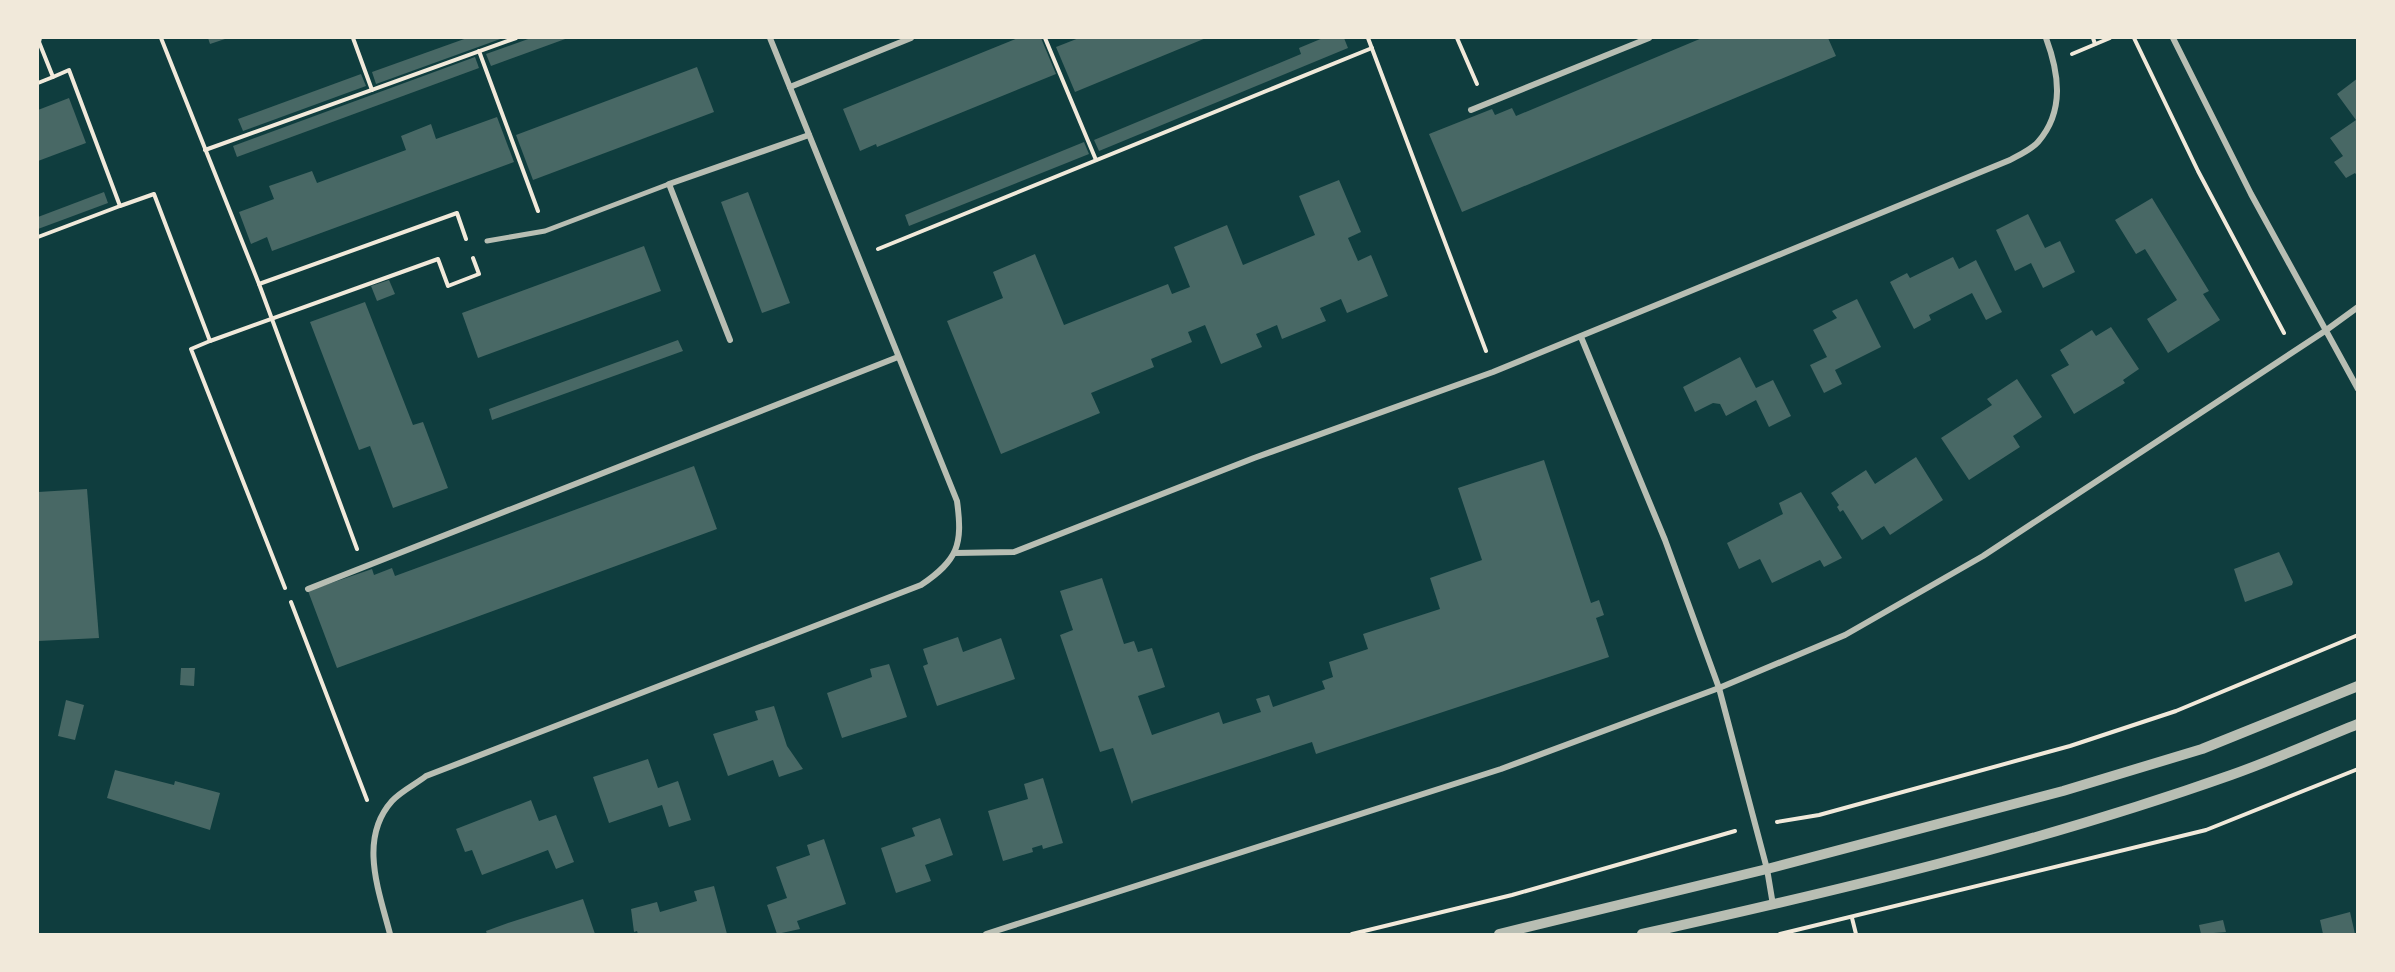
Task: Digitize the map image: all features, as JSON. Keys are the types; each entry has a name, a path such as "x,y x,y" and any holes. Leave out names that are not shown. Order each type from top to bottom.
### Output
{"street":[{"path":"390,934 375,876 374,830 392,800 426,776 921,585 937,574 955,553 961,531 957,501 770,38"},
{"path":"790,87 911,38"},
{"path":"1471,110 1649,38"},
{"path":"955,553 1014,552 1254,458 1494,372 2010,160 2037,143 2054,117 2059,89 2055,61 2046,38"},
{"path":"2173,38 2251,194 2358,389"},
{"path":"487,241 545,231 809,135"},
{"path":"669,184 730,340"},
{"path":"986,934 1501,769 1719,688 1845,635 1983,556 2325,332 2358,307"},
{"path":"1581,337 1665,540 1719,688 1767,869 1773,905"},
{"path":"308,589 898,357"},
{"path":"1499,934 1767,869 2063,791 2202,749 2358,686"},
{"path":"1642,934 1881,880 2149,802 2233,775 2358,724"}],"path":[{"path":"40,38 39,45 53,77"},
{"path":"161,38 259,284 364,567"},
{"path":"353,38 372,90"},
{"path":"205,150 516,38"},
{"path":"1045,38 1096,160"},
{"path":"1368,38 1494,372"},
{"path":"1457,38 1486,104"},
{"path":"2093,38 2095,44"},
{"path":"2055,61 2110,38"},
{"path":"2134,38 2198,171 2294,352"},
{"path":"859,257 1372,48"},
{"path":"479,51 545,231"},
{"path":"38,83 69,70 120,206"},
{"path":"38,237 154,194 210,341"},
{"path":"259,284 457,213 479,274 448,286 438,259 191,349 377,825"},
{"path":"1352,934 1512,895 1756,825 1819,815 2070,747 2176,711 2358,635"},
{"path":"1780,934 2206,830 2358,769"},
{"path":"1852,918 1856,934"}],"building":[{"path":"208,38 228,38 210,44"},
{"path":"467,38 503,38 376,84 372,72"},
{"path":"531,38 568,38 491,66 486,54"},
{"path":"1018,38 1041,38 1056,74 877,147 876,144 860,151 843,109"},
{"path":"1079,38 1206,38 1075,92 1056,47"},
{"path":"1323,38 1344,38 1348,48 1099,151 1094,140 1301,54 1299,48"},
{"path":"1702,38 1828,38 1836,56 1462,212 1429,134 1492,109 1495,115 1512,108 1516,116"},
{"path":"475,57 479,68 237,157 233,146"},
{"path":"697,67 714,112 533,180 516,135"},
{"path":"361,74 366,86 243,131 238,119"},
{"path":"2358,78 2358,177 2355,173 2346,178 2334,162 2343,156 2330,138 2356,120 2337,94"},
{"path":"69,98 86,143 38,161 38,110"},
{"path":"497,117 514,162 272,251 267,237 251,244 239,212 274,199 269,186 312,171 317,183 406,150 401,136 431,124 436,139"},
{"path":"1084,142 1089,154 909,226 905,215"},
{"path":"1339,180 1361,232 1348,238 1358,261 1371,255 1388,296 1347,313 1341,299 1320,308 1326,321 1282,339 1277,325 1256,334 1262,347 1221,364 1205,325 1188,332 1192,342 1151,359 1154,367 1091,393 1100,413 1001,454 947,321 1003,298 993,272 1035,254 1064,325 1168,284 1172,294 1190,287 1174,247 1227,225 1243,265 1315,235 1299,196"},
{"path":"104,192 108,203 38,229 38,217"},
{"path":"748,192 790,303 762,313 721,202"},
{"path":"2152,198 2209,291 2203,294 2220,320 2168,353 2147,319 2177,300 2145,249 2136,254 2115,220"},
{"path":"2028,214 2045,248 2060,241 2075,272 2043,288 2031,263 2015,271 1996,230"},
{"path":"644,246 661,291 478,358 462,313"},
{"path":"1953,257 1959,269 1976,260 2002,312 1986,320 1972,293 1929,315 1931,320 1914,329 1890,282 1907,273 1910,278"},
{"path":"389,280 395,294 377,301 371,286"},
{"path":"1857,299 1881,347 1835,370 1842,384 1824,393 1810,365 1827,357 1813,330 1837,318 1832,311"},
{"path":"365,302 413,425 423,422 448,488 393,508 370,446 359,450 310,322"},
{"path":"2111,327 2139,369 2123,380 2125,383 2074,414 2051,375 2069,365 2060,350 2092,330 2096,336"},
{"path":"678,340 683,351 492,420 489,409"},
{"path":"1740,357 1756,388 1773,380 1791,416 1769,427 1756,400 1726,416 1720,404 1713,403 1695,412 1683,387"},
{"path":"2017,379 2042,417 2013,436 2020,447 1969,480 1941,438 1992,405 1987,399"},
{"path":"1916,457 1943,500 1890,535 1884,526 1862,540 1843,510 1840,512 1837,507 1839,505 1831,493 1866,470 1875,484"},
{"path":"1544,460 1591,603 1599,600 1604,615 1596,618 1609,657 1316,754 1312,742 1133,801 1132,804 1113,748 1100,752 1060,635 1073,630 1060,591 1102,578 1124,644 1134,641 1138,652 1152,648 1165,687 1138,696 1152,735 1219,712 1223,724 1261,712 1256,699 1269,695 1273,707 1325,689 1322,681 1333,677 1329,662 1368,649 1363,634 1440,609 1430,578 1482,560 1458,488"},
{"path":"694,466 717,529 337,668 308,591 372,569 374,575 392,568 395,576"},
{"path":"87,489 99,638 38,641 38,492"},
{"path":"1801,492 1842,558 1824,567 1820,560 1772,583 1760,559 1739,569 1727,543 1783,514 1779,503"},
{"path":"2279,552 2293,582 2292,585 2245,602 2234,569"},
{"path":"958,637 963,652 1001,638 1015,679 937,706 923,666 928,664 923,649"},
{"path":"889,664 907,717 842,738 827,693 872,677 870,669"},
{"path":"181,668 195,668 194,686 180,685"},
{"path":"66,700 84,705 75,740 58,736"},
{"path":"774,706 787,746 803,769 779,777 773,760 728,776 713,734 758,720 755,711"},
{"path":"648,759 658,788 678,781 691,820 669,827 662,805 609,823 593,777"},
{"path":"115,770 174,785 175,781 220,793 210,830 107,798"},
{"path":"1043,778 1063,843 1043,849 1042,845 1032,848 1033,852 1003,861 988,811 1028,799 1024,784"},
{"path":"531,800 539,821 556,815 574,862 556,869 548,850 482,875 472,850 465,852 456,829"},
{"path":"940,818 953,855 925,865 931,881 896,893 881,848 915,836 912,828"},
{"path":"824,839 846,904 797,921 800,929 777,934 767,905 787,898 776,867 810,855 807,845"},
{"path":"714,886 727,934 638,934 637,931 634,932 631,909 657,902 660,912 697,901 694,891"},
{"path":"583,899 595,934 487,934 486,931"},
{"path":"2350,912 2355,934 2323,934 2320,920"},
{"path":"2223,920 2226,932 2201,934 2199,925"}]}
